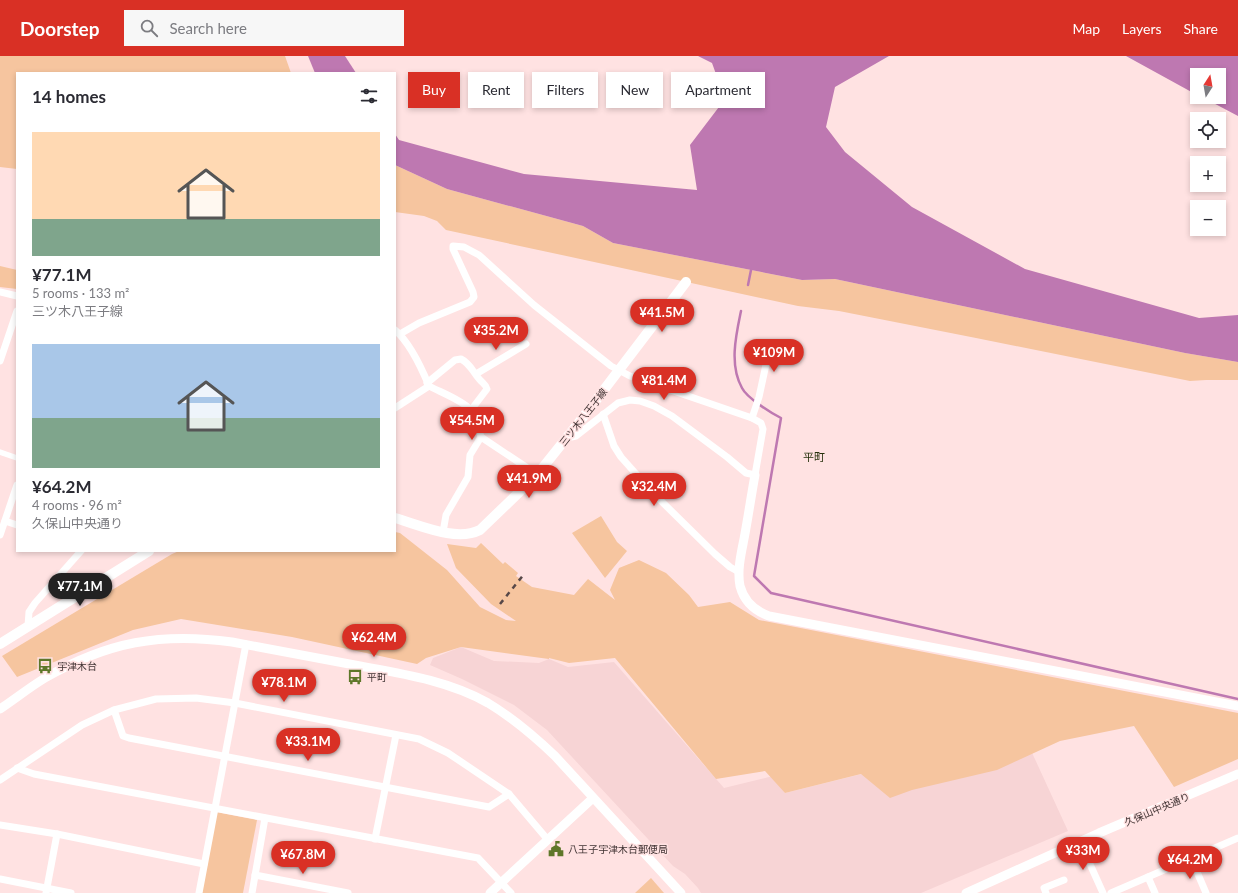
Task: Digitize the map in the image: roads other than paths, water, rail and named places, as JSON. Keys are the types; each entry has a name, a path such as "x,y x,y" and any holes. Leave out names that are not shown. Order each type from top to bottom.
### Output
{"main road":[{"name":"三ツ木八王子線","path":"396,518 454,534 468,535 480,530 536,476 567,438 686,282"},
{"path":"0,644 147,552"}],"street":[{"path":"536,476 526,467 481,437 475,417 471,410 464,404 428,384 424,372 398,332 470,302 474,297 452,249 453,246 469,249 479,255 534,306 619,370 630,376 753,415 761,423 763,429 739,572 741,587 748,602 755,609 769,616 1238,706"},
{"path":"0,292 16,296"},
{"path":"0,361 16,314"},
{"path":"476,374 526,344"},
{"path":"753,415 773,346 760,344"},
{"path":"396,407 428,384 455,360 461,359 468,363 480,381 487,386 487,389 471,410"},
{"path":"567,438 576,436 618,403 622,401 636,400 646,402 672,416 746,473 755,475"},
{"path":"603,414 614,446 626,462 653,493 720,558 730,567 739,572"},
{"path":"443,532 446,515 468,477 470,455 481,437"},
{"path":"0,452 16,458"},
{"path":"0,535 16,488"},
{"path":"5,521 16,525"},
{"path":"28,626 29,612 80,552"},
{"path":"0,709 44,679 96,653 117,646 170,638 207,639 246,644 417,677 444,684 470,694 487,703 502,712 536,738 555,756 681,893"},
{"path":"199,893 246,644"},
{"path":"0,780 82,725 114,710 156,698 196,698 235,703 419,739 448,753 510,794 548,840"},
{"path":"114,710 123,736 129,738 489,807 510,794"},
{"path":"375,839 396,735"},
{"path":"17,768 34,774 478,858 511,893"},
{"name":"久保山中央通り","path":"966,893 1238,774"},
{"path":"490,893 593,798"},
{"path":"252,893 265,818"},
{"path":"0,825 57,834 204,864"},
{"path":"46,891 57,834"},
{"path":"1111,893 1191,858 1237,840"},
{"path":"1080,842 1103,893"},
{"path":"1191,858 1206,893"},
{"path":"255,875 348,893"},
{"path":"1148,877 1155,893"},
{"path":"0,880 46,891 71,893"},
{"path":"1046,893 1044,888 1064,880"}],"waterway":[{"path":"748,285 751,270"},
{"path":"741,311 735,350 738,379 742,388 754,401 781,418 754,576 771,593 1238,699"}],"railway":[{"path":"500,604 525,573"}],"place":[{"name":"宇津木台","path":"45,666"},
{"name":"平町","path":"355,677"},
{"name":"八王子宇津木台郵便局","path":"556,849"}],"district":[{"name":"平町","path":"814,457"}]}
